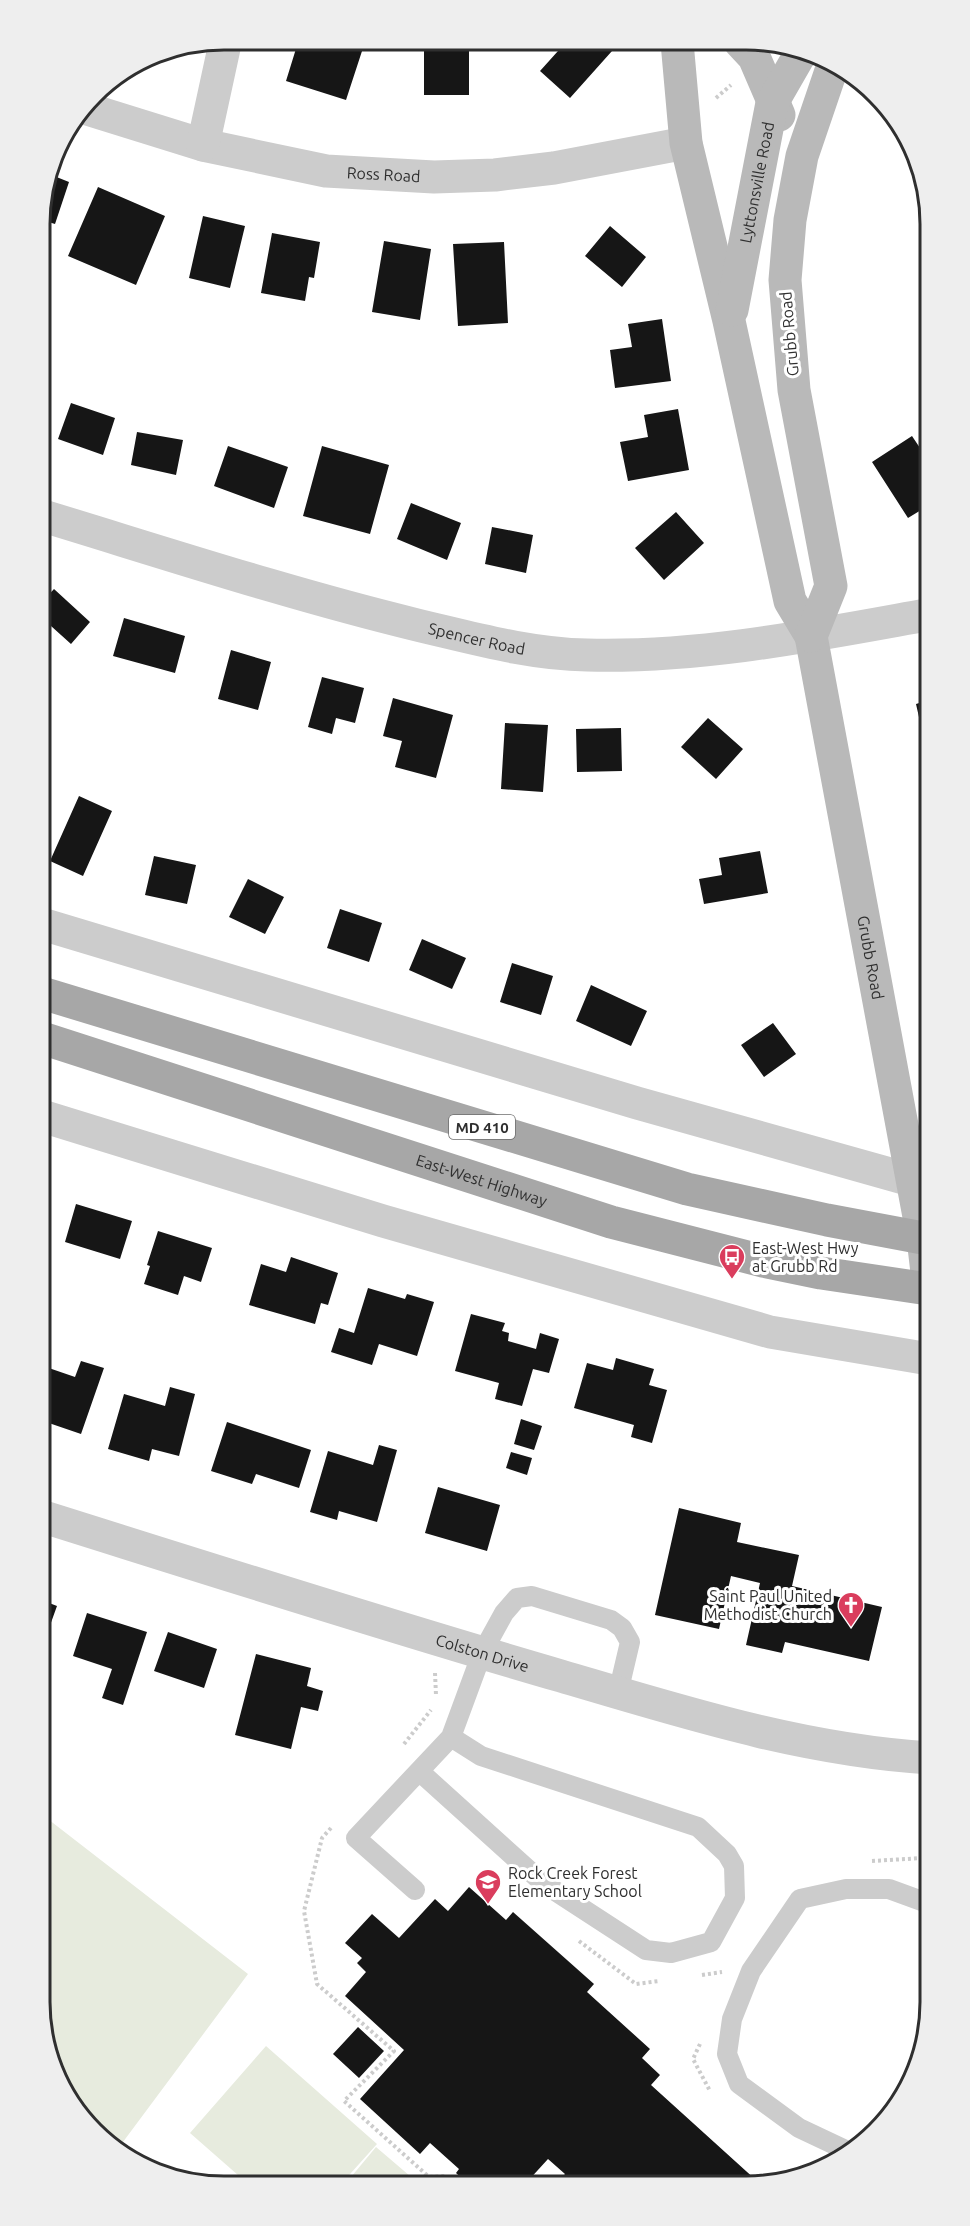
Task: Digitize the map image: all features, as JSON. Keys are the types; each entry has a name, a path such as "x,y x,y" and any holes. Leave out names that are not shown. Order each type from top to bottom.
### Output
{"main road":[{"name":"MD 410","path":"50,995 687,1190 920,1238"},
{"name":"East-West Highway","path":"50,1041 611,1222 763,1261 821,1273 920,1288"}],"street":[{"path":"203,145 224,50"},
{"name":"Grubb Road","path":"678,50 686,143 729,321 790,601 811,636 911,1180 920,1215"},
{"path":"747,50 754,57 772,103 802,156"},
{"name":"Lyttonsville Road","path":"729,321 772,103 800,58"},
{"path":"802,156 831,72"},
{"name":"Ross Road","path":"92,111 203,145 326,171 434,177 554,168 686,143"},
{"name":"Grubb Road","path":"802,156 790,220 785,280 794,390 831,586 811,636"},
{"name":"Spencer Road","path":"50,518 354,609 516,648 586,655 666,654 811,636 920,616"},
{"path":"50,926 637,1104 911,1180"},
{"path":"50,1118 383,1221 760,1329 920,1358"},
{"name":"Colston Drive","path":"50,1519 482,1653 755,1732 847,1750 920,1757"}],"lane":[{"path":"415,1890 356,1838 452,1737 482,1653 504,1613 517,1598 532,1596 611,1620 622,1628 630,1642 618,1693"},
{"path":"419,1771 543,1883 646,1950 671,1953 711,1942 735,1898 734,1866 727,1854 698,1827 481,1756 452,1737"},
{"path":"841,2148 799,2128 739,2084 727,2054 732,2019 751,1971 800,1899 846,1889 889,1889 920,1900"}],"path":[{"path":"712,101 735,81"},
{"path":"402,1747 435,1705 437,1687 435,1666"},
{"path":"337,1822 322,1838 303,1911 317,1984 394,2051 344,2102 428,2176"},
{"path":"570,1934 636,1984 668,1980"},
{"path":"700,1975 733,1971"},
{"path":"702,2039 693,2059 711,2093"}],"shaded area":[{"path":"50,1821 248,1974 122,2143 118,2141 85,2108 63,2069 55,2047 50,2002"},
{"path":"266,2046 377,2144 348,2176 239,2176 190,2133"},
{"path":"376,2147 410,2176 352,2176"}],"building":[{"path":"296,50 362,50 346,100 286,81"},
{"path":"559,50 612,51 570,98 540,71"},
{"path":"424,51 469,51 469,95 424,95"},
{"path":"56,177 69,182 55,224 50,222 50,212"},
{"path":"98,187 165,216 136,285 68,256"},
{"path":"203,216 245,226 230,288 189,278"},
{"path":"610,226 646,257 622,287 585,256"},
{"path":"272,233 320,242 314,278 309,277 305,301 261,293"},
{"path":"384,241 431,249 420,320 372,312"},
{"path":"504,242 508,323 458,326 453,244"},
{"path":"662,319 671,381 615,388 610,350 632,347 628,324"},
{"path":"71,403 115,418 103,455 58,439"},
{"path":"678,409 689,470 628,481 620,442 648,437 644,415"},
{"path":"137,432 183,440 176,475 131,465"},
{"path":"912,436 920,448 920,511 908,518 872,462"},
{"path":"228,446 288,467 274,508 214,486"},
{"path":"322,446 389,465 370,534 303,516"},
{"path":"411,503 461,523 447,560 397,539"},
{"path":"676,512 704,543 664,580 635,548"},
{"path":"492,527 533,535 526,573 485,564"},
{"path":"54,589 90,622 71,644 50,625 50,593"},
{"path":"124,618 185,636 175,673 113,656"},
{"path":"231,650 271,662 258,710 218,699"},
{"path":"322,677 364,688 355,723 336,718 332,734 308,727"},
{"path":"393,698 453,715 436,778 395,767 402,741 383,736"},
{"path":"920,703 920,722 916,704"},
{"path":"708,718 743,749 716,779 681,747"},
{"path":"505,723 548,725 543,792 501,789"},
{"path":"621,728 622,771 577,772 576,729"},
{"path":"79,796 112,811 83,876 50,861"},
{"path":"760,851 768,893 704,904 699,879 722,875 719,858"},
{"path":"154,856 196,865 187,904 145,895"},
{"path":"248,879 284,897 265,934 229,917"},
{"path":"340,909 382,923 369,962 327,948"},
{"path":"422,939 466,958 452,989 409,970"},
{"path":"512,963 553,976 541,1015 500,1002"},
{"path":"591,985 647,1011 631,1046 576,1021"},
{"path":"773,1023 796,1054 764,1077 741,1045"},
{"path":"76,1204 132,1221 120,1259 65,1242"},
{"path":"158,1231 212,1248 201,1282 184,1276 178,1295 144,1284 150,1266 147,1265"},
{"path":"291,1257 338,1273 328,1305 321,1303 315,1324 249,1305 261,1264 286,1272"},
{"path":"368,1288 405,1299 407,1294 434,1302 417,1356 379,1344 372,1365 331,1352 339,1328 354,1333"},
{"path":"471,1314 505,1323 502,1331 509,1333 508,1341 536,1349 540,1333 559,1339 549,1373 533,1369 522,1406 495,1399 499,1383 455,1371"},
{"path":"616,1358 654,1369 649,1385 667,1390 652,1443 631,1437 634,1425 574,1408 587,1363 613,1370"},
{"path":"81,1361 104,1368 81,1434 50,1423 50,1368 75,1377"},
{"path":"170,1387 195,1394 179,1456 152,1449 149,1461 108,1449 124,1394 165,1406"},
{"path":"521,1419 542,1426 534,1450 514,1444"},
{"path":"227,1422 311,1450 299,1488 256,1474 252,1484 211,1471"},
{"path":"379,1445 397,1450 377,1522 339,1511 337,1520 310,1512 328,1451 373,1465"},
{"path":"511,1452 532,1458 527,1475 506,1468"},
{"path":"438,1487 500,1505 487,1551 425,1533"},
{"path":"679,1508 741,1523 737,1542 799,1555 792,1586 882,1607 869,1661 785,1642 782,1653 746,1645 760,1583 731,1576 719,1629 655,1615"},
{"path":"50,1603 57,1606 50,1625"},
{"path":"87,1613 147,1632 123,1705 102,1698 112,1669 73,1656"},
{"path":"168,1632 217,1649 204,1688 154,1671"},
{"path":"256,1654 311,1668 307,1686 323,1691 318,1711 301,1707 291,1749 235,1735"},
{"path":"469,1887 506,1920 513,1912 594,1984 587,1992 650,2049 642,2058 660,2075 651,2085 751,2176 563,2176 565,2174 548,2159 532,2176 459,2176 456,2173 459,2169 430,2143 420,2154 360,2099 404,2050 345,1996 366,1972 357,1963 362,1958 345,1943 372,1914 399,1938 435,1899 448,1911"},
{"path":"358,2027 384,2051 359,2078 333,2054"}],"place":[{"name":"East-West Hwy at Grubb Rd","path":"732,1280"},
{"name":"Saint Paul United Methodist Church","path":"851,1628"},
{"name":"Rock Creek Forest Elementary School","path":"488,1905"}]}
